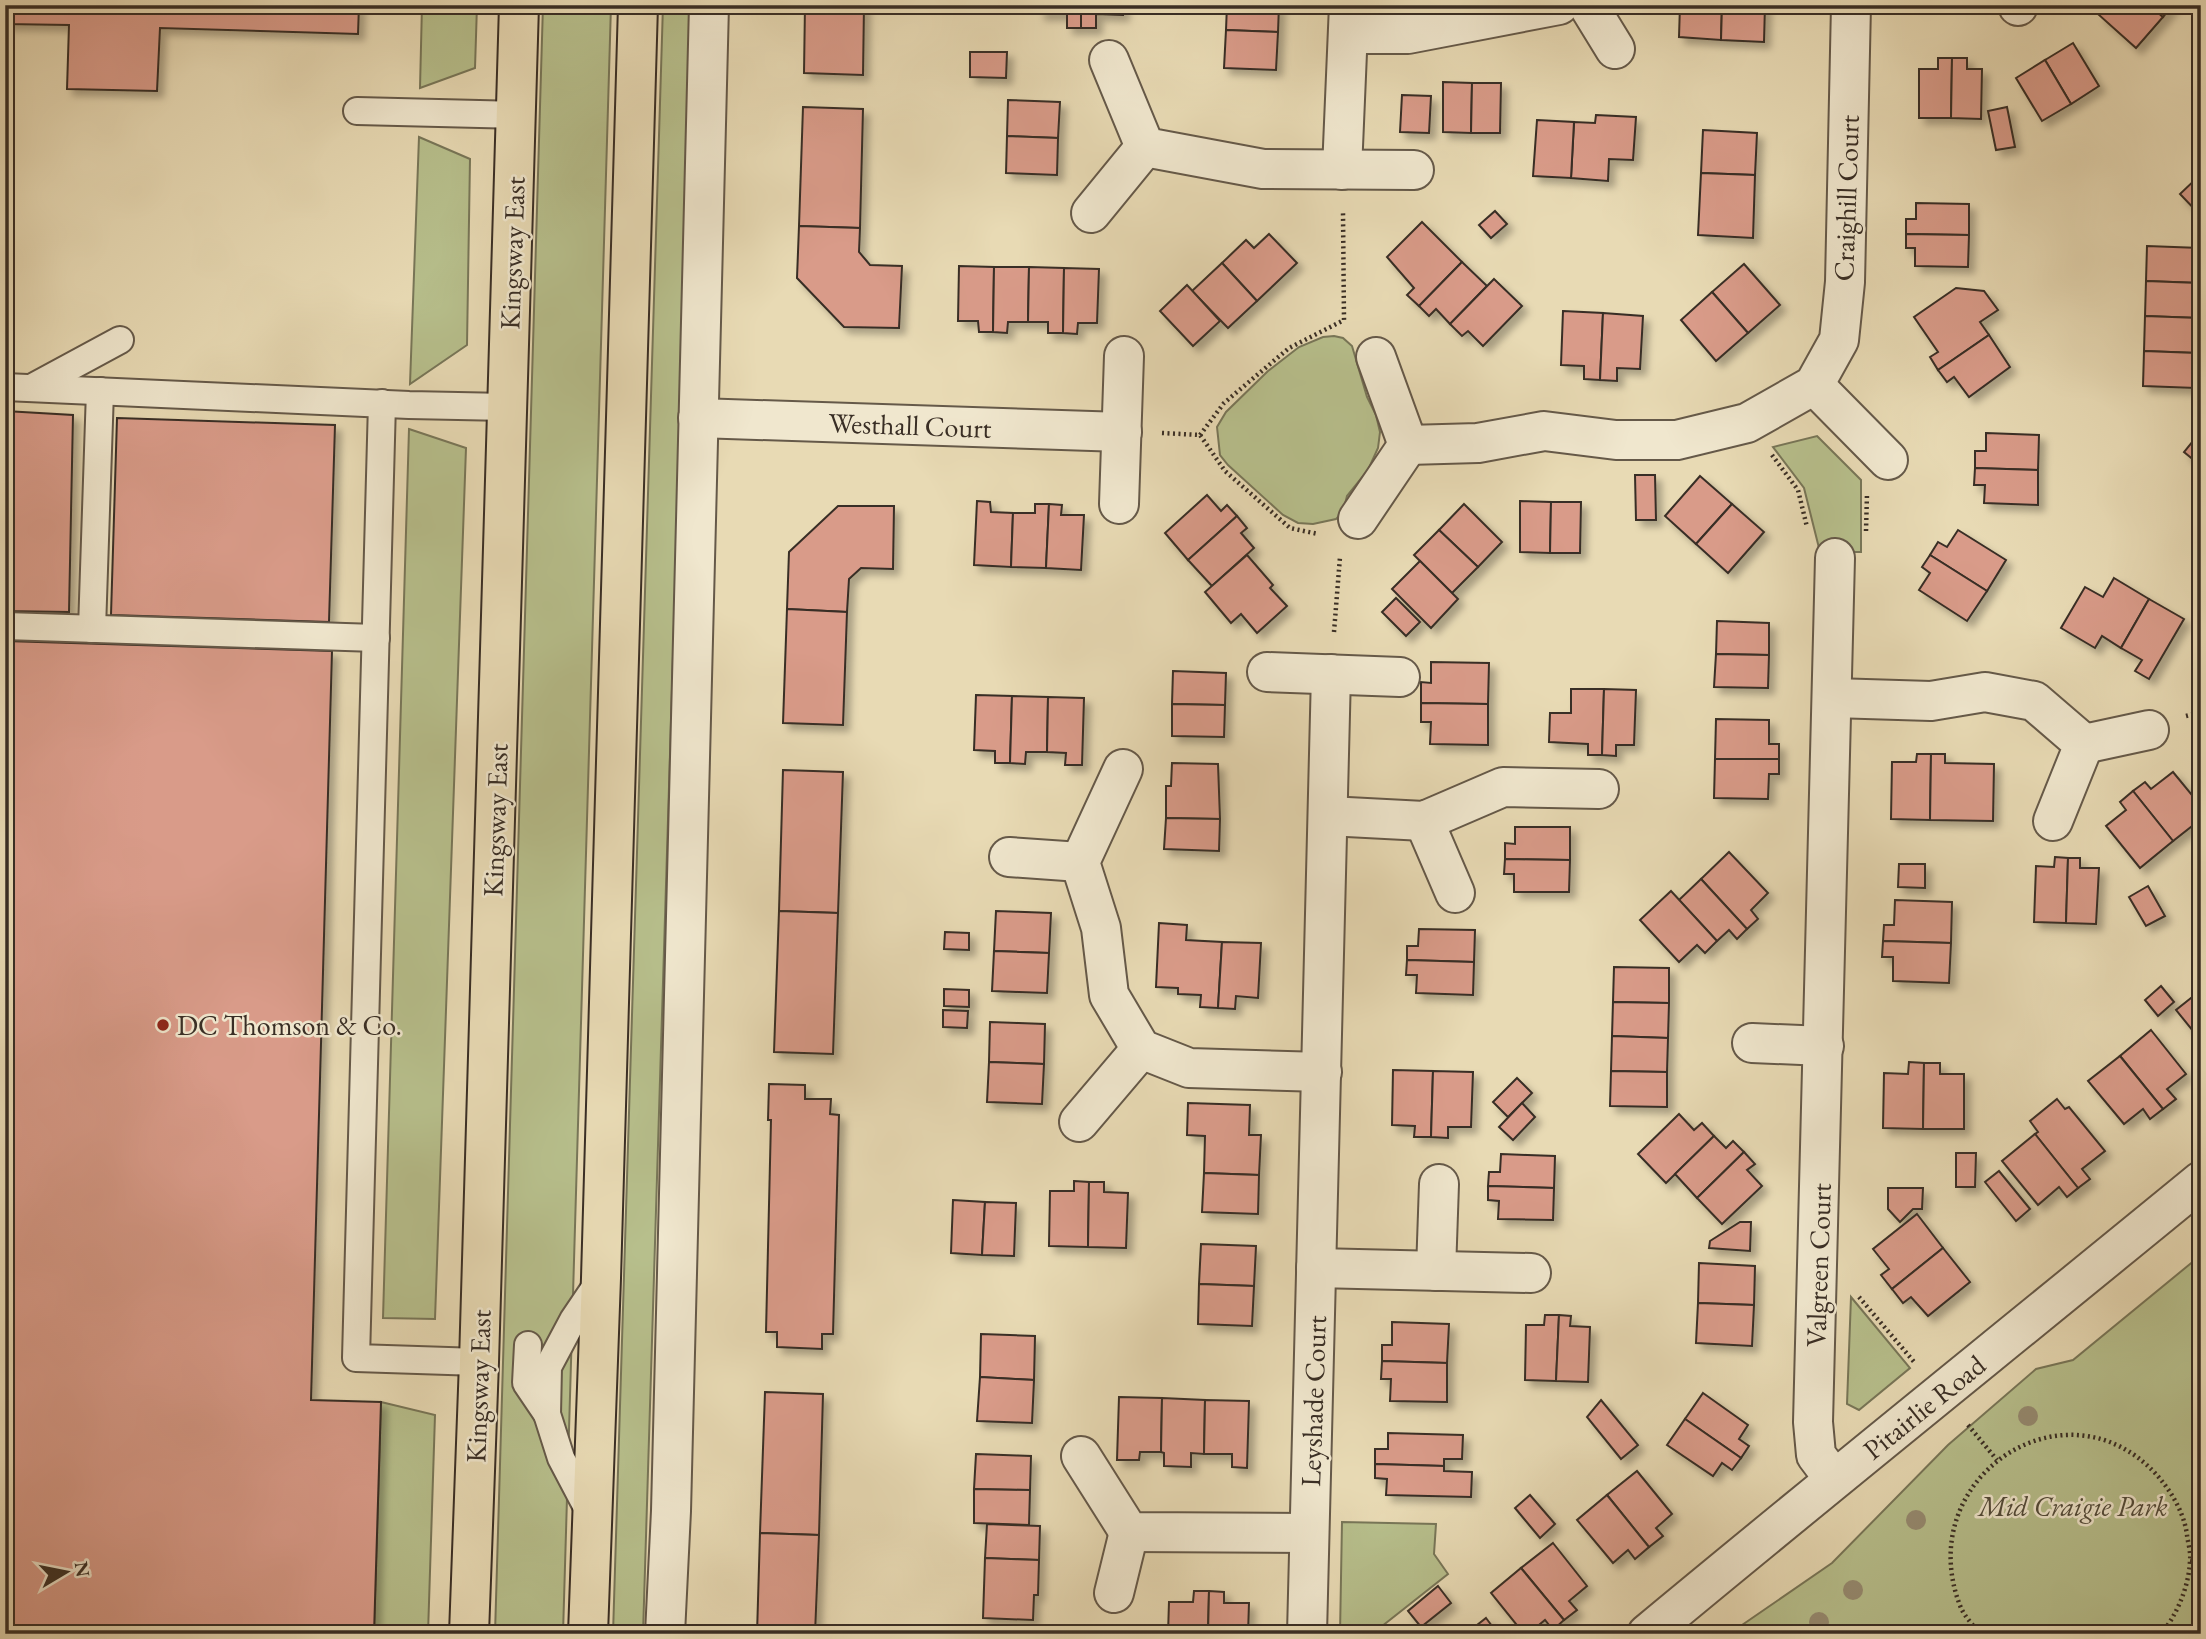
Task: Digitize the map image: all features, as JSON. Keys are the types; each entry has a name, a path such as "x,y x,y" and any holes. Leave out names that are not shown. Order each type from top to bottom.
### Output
{"highway":[{"name":"Kingsway East","path":"469,1634 519,5"},
{"path":"588,1634 638,5"}],"street":[{"path":"665,1634 671,1510 709,5"},
{"path":"1342,170 1348,19 1408,34 1559,5"},
{"path":"1588,5 1615,49"},
{"name":"Craighill Court","path":"1814,385 1839,340 1845,282 1851,5"},
{"path":"1109,60 1145,147"},
{"path":"1145,147 1264,169 1414,170"},
{"path":"1091,213 1145,147"},
{"path":"1119,503 1124,356"},
{"path":"1376,357 1408,445"},
{"path":"1408,445 1478,443 1544,431 1616,440 1677,440 1747,423 1814,385 1888,460"},
{"name":"Westhall Court","path":"698,418 1122,432"},
{"path":"1343,528 1408,445"},
{"name":"Valgreen Court","path":"1834,1479 1816,1455 1813,1422 1835,558"},
{"path":"1267,672 1400,677"},
{"name":"Leyshade Court","path":"1307,1634 1331,674"},
{"path":"1833,698 1931,701 1985,692 2034,701 2084,744"},
{"path":"2084,744 2149,730"},
{"path":"2053,821 2084,744"},
{"path":"1123,769 1080,862 1101,928 1109,995 1140,1049 1189,1068 1322,1072"},
{"path":"1328,816 1424,821 1503,787 1599,789"},
{"path":"1424,821 1455,893"},
{"path":"1009,857 1080,862"},
{"path":"1752,1043 1824,1046"},
{"path":"1079,1122 1140,1049"},
{"name":"Pitairlie Road","path":"1647,1634 2201,1181"},
{"path":"1436,1271 1438,1184"},
{"path":"1316,1268 1531,1273"},
{"path":"1081,1456 1129,1532 1114,1593"},
{"path":"1129,1532 1309,1533"}],"lane":[{"path":"357,111 516,115"},
{"path":"32,388 120,340"},
{"path":"5,387 507,407"},
{"path":"92,629 100,391"},
{"path":"382,403 356,1358 479,1362"},
{"path":"5,626 376,638"},
{"path":"547,1414 548,1367 573,1320 601,1278"},
{"path":"528,1345 526,1383 547,1414 561,1458 592,1518"}],"path":[{"path":"1200,435 1224,403 1289,348 1344,320 1342,170"},
{"path":"1747,423 1798,489 1814,558 1866,558 1867,480 1888,460"},
{"path":"1160,433 1200,435"},
{"path":"1200,435 1225,471 1290,528 1343,528"},
{"path":"1331,674 1340,553"},
{"path":"1980,1634 1962,1610 1950,1570 1952,1529 1969,1490 1997,1460 2032,1441 2070,1435 2108,1441 2142,1460 2168,1488 2185,1522 2190,1561 2183,1598 2161,1634"},
{"path":"2190,1561 2201,1563"}],"green space":[{"path":"422,5 477,5 475,68 420,88"},
{"path":"543,5 611,5 563,1634 495,1634"},
{"path":"663,5 693,5 643,1634 613,1634"},
{"path":"419,137 470,159 467,345 410,384"},
{"path":"1323,337 1343,338 1352,346 1367,397 1376,415 1380,432 1378,448 1368,470 1347,496 1343,512 1336,519 1313,524 1298,523 1283,515 1228,465 1220,455 1217,427 1226,412 1268,371 1299,347"},
{"path":"409,429 466,448 435,1319 383,1318"},
{"path":"1817,436 1861,480 1861,552 1820,552 1804,488 1773,447"},
{"name":"Mid Craigie Park","path":"2201,1255 2201,1634 1729,1634 1832,1563 1948,1445 2036,1369 2073,1360"},
{"path":"1851,1297 1910,1368 1859,1410 1847,1404"},
{"path":"381,1402 435,1415 428,1634 374,1634"},
{"path":"1342,1522 1436,1524 1434,1554 1448,1574 1372,1634 1340,1634"}],"building":[{"path":"5,5 359,5 358,34 160,28 157,91 67,89 69,25 5,24"},
{"path":"805,5 864,5 863,75 804,73"},
{"path":"1039,5 1081,5 1081,28 1067,28 1067,14 1039,14"},
{"path":"1081,5 1123,5 1123,15 1096,14 1096,28 1081,28"},
{"path":"1227,5 1279,5 1278,32 1226,30"},
{"path":"1680,5 1722,5 1721,40 1679,37"},
{"path":"1722,5 1765,5 1764,42 1721,40"},
{"path":"2107,5 2150,5 2163,17 2136,48 2099,15"},
{"path":"2150,5 2173,5 2163,17"},
{"path":"1226,30 1278,32 1276,70 1224,68"},
{"path":"2073,43 2099,86 2071,104 2045,60"},
{"path":"970,52 1007,52 1006,78 970,77"},
{"path":"1938,58 1952,58 1951,118 1919,118 1919,69 1938,69"},
{"path":"1952,58 1967,58 1967,69 1982,69 1981,119 1951,118"},
{"path":"2045,60 2071,104 2042,121 2016,78"},
{"path":"1443,82 1472,83 1471,133 1443,132"},
{"path":"1472,83 1501,83 1500,133 1471,133"},
{"path":"1402,95 1431,96 1429,133 1400,132"},
{"path":"1008,100 1060,102 1058,138 1007,136"},
{"path":"803,107 863,109 860,228 799,226"},
{"path":"2007,107 2015,147 1996,150 1988,111"},
{"path":"1596,115 1636,117 1633,160 1609,159 1608,181 1571,178 1574,122 1595,123"},
{"path":"1537,120 1574,122 1571,178 1533,176"},
{"path":"1703,130 1757,133 1755,175 1701,173"},
{"path":"1007,136 1058,138 1057,175 1006,173"},
{"path":"1701,173 1755,175 1753,238 1698,235"},
{"path":"2201,174 2201,216 2180,194"},
{"path":"1916,203 1969,204 1969,235 1906,234 1906,219 1916,219"},
{"path":"1495,211 1507,224 1491,238 1479,225"},
{"path":"1422,222 1462,262 1419,306 1407,295 1414,288 1387,257"},
{"path":"799,226 860,228 859,252 870,265 902,266 899,328 844,327 797,278"},
{"path":"1269,234 1297,263 1257,301 1222,263 1246,240 1254,248"},
{"path":"1906,234 1969,235 1968,267 1915,266 1915,248 1906,248"},
{"path":"2147,246 2200,248 2199,283 2146,281"},
{"path":"1462,262 1487,286 1450,324 1436,309 1429,316 1419,306"},
{"path":"1222,263 1257,301 1228,328 1192,291"},
{"path":"1744,264 1780,305 1748,333 1712,292"},
{"path":"959,266 994,267 993,332 979,332 978,321 958,321"},
{"path":"994,267 1029,267 1028,322 1008,322 1007,333 993,332"},
{"path":"1029,267 1064,268 1063,333 1048,333 1048,322 1028,322"},
{"path":"1064,268 1099,269 1097,323 1078,323 1077,334 1063,333"},
{"path":"1494,279 1522,306 1483,346 1468,331 1462,336 1450,324"},
{"path":"2146,281 2199,283 2199,318 2145,316"},
{"path":"1187,285 1220,321 1193,346 1160,311"},
{"path":"1956,288 1984,291 1998,310 1980,322 1989,335 1938,370 1930,357 1938,352 1914,317"},
{"path":"1712,292 1748,333 1716,361 1681,320"},
{"path":"1563,311 1603,313 1600,380 1584,379 1584,366 1561,365"},
{"path":"1603,313 1643,316 1640,369 1617,368 1617,381 1600,380"},
{"path":"2145,316 2199,318 2197,353 2144,351"},
{"path":"1989,335 2010,367 1969,397 1954,377 1947,382 1938,370"},
{"path":"2144,351 2197,353 2196,388 2143,386"},
{"path":"5,411 73,415 69,612 5,611"},
{"path":"117,418 335,425 329,622 111,615"},
{"path":"2201,431 2201,466 2184,452"},
{"path":"1986,433 2039,435 2038,470 1975,468 1975,451 1986,451"},
{"path":"1975,468 2038,470 2038,505 1984,503 1985,485 1974,485"},
{"path":"1635,475 1655,475 1656,520 1636,520"},
{"path":"1700,476 1732,504 1696,544 1665,516"},
{"path":"1207,495 1221,511 1227,505 1237,516 1188,560 1165,533"},
{"path":"977,501 990,502 991,512 1013,513 1011,567 974,565"},
{"path":"1520,501 1551,502 1550,553 1520,552"},
{"path":"1551,502 1581,502 1580,553 1550,553"},
{"path":"1035,504 1049,504 1046,568 1011,567 1013,513 1035,513"},
{"path":"1049,504 1062,505 1061,515 1084,515 1081,570 1046,568"},
{"path":"1464,504 1502,542 1478,567 1439,530"},
{"path":"1732,504 1764,532 1728,573 1696,544"},
{"path":"838,506 894,506 893,569 861,568 849,579 847,612 787,609 789,552"},
{"path":"1237,516 1247,528 1241,533 1254,548 1212,586 1188,560"},
{"path":"1439,530 1478,567 1452,593 1414,555"},
{"path":"1958,530 2006,560 1987,591 1930,555 1938,542 1947,547"},
{"path":"1247,555 1273,585 1270,588 1287,606 1257,633 1241,614 1231,623 1205,592"},
{"path":"1930,555 1987,591 1967,621 1919,590 1930,573 1922,567"},
{"path":"1420,561 1458,599 1431,628 1392,589"},
{"path":"2114,578 2149,599 2121,648 2102,636 2095,648 2061,628 2085,587 2103,597"},
{"path":"1396,598 1420,622 1406,636 1382,612"},
{"path":"2149,599 2184,619 2149,679 2135,671 2142,660 2121,648"},
{"path":"787,609 847,612 843,725 783,723"},
{"path":"1717,621 1769,623 1769,655 1716,654"},
{"name":"DC Thomson & Co.","path":"5,641 332,651 311,1400 381,1402 374,1634 5,1634"},
{"path":"1716,654 1769,655 1768,688 1714,687"},
{"path":"1431,662 1489,663 1488,704 1421,703 1421,682 1431,683"},
{"path":"1173,671 1226,673 1225,705 1172,704"},
{"path":"1571,689 1604,689 1602,755 1588,755 1588,744 1549,742 1550,713 1571,713"},
{"path":"1604,689 1636,690 1634,745 1616,745 1616,756 1602,755"},
{"path":"976,695 1012,696 1010,763 995,763 995,751 974,750"},
{"path":"1012,696 1048,697 1047,752 1026,752 1025,764 1010,763"},
{"path":"1048,697 1084,698 1082,765 1065,765 1066,753 1047,752"},
{"path":"1421,703 1488,704 1488,745 1430,744 1431,722 1421,722"},
{"path":"1172,704 1225,705 1224,737 1172,736"},
{"path":"1716,719 1769,720 1769,744 1779,744 1779,759 1715,759"},
{"path":"1917,754 1931,754 1930,820 1891,819 1892,762 1916,762"},
{"path":"1931,754 1945,754 1945,763 1994,764 1993,821 1930,820"},
{"path":"1715,759 1779,759 1779,774 1769,774 1768,799 1714,798"},
{"path":"1172,763 1218,764 1220,819 1166,818 1166,786 1171,786"},
{"path":"783,770 843,772 838,913 779,911"},
{"path":"2173,772 2201,806 2201,819 2173,841 2133,791 2145,782 2151,789"},
{"path":"2133,791 2173,841 2140,868 2106,826 2126,810 2120,802"},
{"path":"1166,818 1220,819 1219,851 1164,849"},
{"path":"1515,827 1570,827 1570,860 1505,859 1505,843 1515,844"},
{"path":"1729,852 1768,893 1751,910 1758,919 1747,929 1701,879"},
{"path":"2055,857 2068,858 2066,923 2034,922 2036,866 2054,867"},
{"path":"2068,858 2080,858 2080,868 2099,868 2096,924 2066,923"},
{"path":"1505,859 1570,860 1569,892 1514,892 1514,874 1504,874"},
{"path":"1899,864 1925,864 1925,888 1898,887"},
{"path":"1701,879 1747,929 1737,939 1729,930 1717,941 1679,900"},
{"path":"2148,886 2165,916 2146,926 2129,897"},
{"path":"1671,891 1717,941 1705,953 1697,945 1679,962 1640,920"},
{"path":"1895,900 1952,902 1951,943 1883,941 1884,925 1894,925"},
{"path":"779,911 838,913 833,1054 774,1052"},
{"path":"996,911 1051,913 1049,953 994,951"},
{"path":"1159,923 1187,925 1186,940 1222,942 1218,1008 1200,1007 1201,995 1178,994 1178,988 1156,987"},
{"path":"1419,929 1475,930 1474,962 1407,960 1407,946 1418,946"},
{"path":"945,932 969,933 969,950 944,949"},
{"path":"1883,941 1951,943 1949,983 1893,981 1893,957 1882,957"},
{"path":"1222,942 1261,943 1258,998 1236,996 1235,1009 1218,1008"},
{"path":"994,951 1049,953 1047,993 992,991"},
{"path":"1407,960 1474,962 1473,995 1416,993 1417,975 1406,975"},
{"path":"1614,967 1669,968 1669,1003 1613,1002"},
{"path":"2161,986 2174,1002 2158,1016 2145,1000"},
{"path":"944,989 969,990 969,1007 944,1006"},
{"path":"2201,990 2201,1041 2176,1010"},
{"path":"1613,1002 1669,1003 1668,1038 1612,1036"},
{"path":"943,1010 968,1011 967,1028 943,1027"},
{"path":"990,1022 1045,1024 1044,1064 989,1062"},
{"path":"2151,1030 2186,1074 2167,1089 2176,1099 2163,1109 2120,1056"},
{"path":"1612,1036 1668,1038 1667,1072 1611,1071"},
{"path":"2120,1056 2163,1109 2150,1119 2143,1109 2124,1124 2088,1081"},
{"path":"989,1062 1044,1064 1042,1104 987,1102"},
{"path":"1909,1062 1924,1063 1923,1129 1883,1128 1884,1073 1908,1074"},
{"path":"1924,1063 1940,1063 1940,1074 1964,1074 1964,1129 1923,1129"},
{"path":"1393,1070 1433,1071 1431,1137 1414,1137 1415,1126 1392,1125"},
{"path":"1433,1071 1473,1072 1471,1127 1448,1127 1448,1138 1431,1137"},
{"path":"1611,1071 1667,1072 1667,1107 1610,1106"},
{"path":"1517,1078 1532,1093 1508,1117 1493,1102"},
{"path":"769,1084 805,1085 805,1099 831,1099 830,1114 839,1115 833,1334 822,1334 822,1349 777,1347 777,1332 766,1332 771,1120 768,1120"},
{"path":"2057,1099 2065,1109 2069,1107 2105,1151 2082,1169 2090,1179 2078,1188 2035,1134 2038,1132 2030,1121"},
{"path":"1188,1103 1250,1105 1249,1135 1261,1135 1259,1175 1204,1173 1205,1136 1187,1135"},
{"path":"1522,1103 1535,1117 1513,1140 1499,1127"},
{"path":"1679,1114 1694,1130 1702,1123 1714,1136 1666,1183 1638,1154"},
{"path":"2035,1134 2078,1188 2067,1197 2059,1187 2038,1205 2002,1161"},
{"path":"1714,1136 1726,1148 1733,1141 1744,1152 1697,1198 1675,1174"},
{"path":"1744,1152 1755,1164 1747,1170 1762,1186 1722,1224 1697,1198"},
{"path":"1956,1153 1976,1153 1975,1187 1956,1187"},
{"path":"1501,1154 1555,1156 1554,1188 1488,1186 1489,1172 1500,1172"},
{"path":"1999,1171 2030,1209 2016,1221 1985,1182"},
{"path":"1204,1173 1259,1175 1258,1214 1202,1212"},
{"path":"1074,1181 1089,1182 1088,1247 1049,1246 1050,1191 1074,1191"},
{"path":"1089,1182 1104,1182 1104,1192 1128,1193 1126,1248 1088,1247"},
{"path":"1488,1186 1554,1188 1553,1220 1498,1219 1499,1201 1488,1200"},
{"path":"1888,1188 1923,1188 1922,1209 1913,1209 1900,1222 1888,1209"},
{"path":"953,1200 985,1202 982,1255 951,1253"},
{"path":"985,1202 1016,1203 1014,1256 982,1255"},
{"path":"1917,1214 1943,1248 1892,1289 1881,1275 1889,1269 1873,1249"},
{"path":"1740,1222 1751,1222 1750,1251 1709,1248 1710,1241"},
{"path":"1201,1244 1256,1246 1254,1286 1199,1284"},
{"path":"1943,1248 1970,1282 1928,1316 1911,1297 1903,1303 1892,1289"},
{"path":"1699,1263 1755,1266 1754,1305 1698,1303"},
{"path":"1199,1284 1254,1286 1252,1326 1198,1324"},
{"path":"1698,1303 1754,1305 1752,1346 1696,1343"},
{"path":"1545,1315 1559,1315 1556,1381 1525,1380 1526,1325 1544,1325"},
{"path":"1559,1315 1571,1316 1570,1326 1590,1327 1588,1382 1556,1381"},
{"path":"1392,1322 1449,1324 1447,1363 1382,1361 1382,1345 1392,1345"},
{"path":"981,1334 1035,1336 1034,1380 980,1377"},
{"path":"1382,1361 1447,1363 1447,1402 1390,1401 1391,1379 1381,1379"},
{"path":"980,1377 1034,1380 1032,1423 977,1421"},
{"path":"765,1392 823,1394 819,1535 760,1533"},
{"path":"1703,1393 1748,1425 1739,1439 1749,1446 1741,1458 1685,1419"},
{"path":"1119,1397 1162,1398 1161,1452 1140,1452 1139,1460 1117,1460"},
{"path":"1162,1398 1205,1400 1204,1454 1191,1453 1191,1467 1164,1466 1164,1453 1161,1452"},
{"path":"1205,1400 1249,1401 1247,1468 1232,1467 1232,1454 1204,1454"},
{"path":"1601,1400 1638,1445 1621,1459 1587,1417"},
{"path":"1685,1419 1741,1458 1732,1470 1722,1463 1713,1476 1667,1445"},
{"path":"1388,1433 1463,1435 1462,1459 1444,1459 1444,1466 1375,1464 1375,1449 1388,1449"},
{"path":"976,1454 1031,1456 1030,1490 974,1489"},
{"path":"1375,1464 1444,1466 1444,1471 1472,1472 1471,1497 1386,1495 1387,1479 1375,1478"},
{"path":"1637,1471 1672,1514 1656,1528 1663,1536 1649,1547 1607,1495"},
{"path":"974,1489 1030,1490 1029,1525 974,1523"},
{"path":"1530,1495 1555,1524 1540,1538 1515,1508"},
{"path":"1607,1495 1649,1547 1635,1559 1628,1550 1613,1563 1577,1520"},
{"path":"987,1524 1040,1526 1039,1560 985,1558"},
{"path":"760,1533 819,1535 815,1634 757,1634"},
{"path":"1553,1543 1587,1586 1569,1601 1577,1610 1564,1620 1521,1568"},
{"path":"985,1558 1039,1560 1038,1595 1034,1595 1033,1620 983,1618"},
{"path":"1521,1568 1564,1620 1553,1630 1545,1620 1528,1634 1524,1634 1491,1593"},
{"path":"1438,1586 1451,1603 1421,1627 1408,1611"},
{"path":"1194,1591 1209,1591 1208,1634 1168,1634 1169,1602 1193,1602"},
{"path":"1209,1591 1224,1592 1224,1603 1249,1603 1248,1634 1208,1634"},
{"path":"1486,1618 1498,1634 1475,1634 1472,1629"}],"place":[{"name":"DC Thomson & Co.","path":"163,1025"}]}
